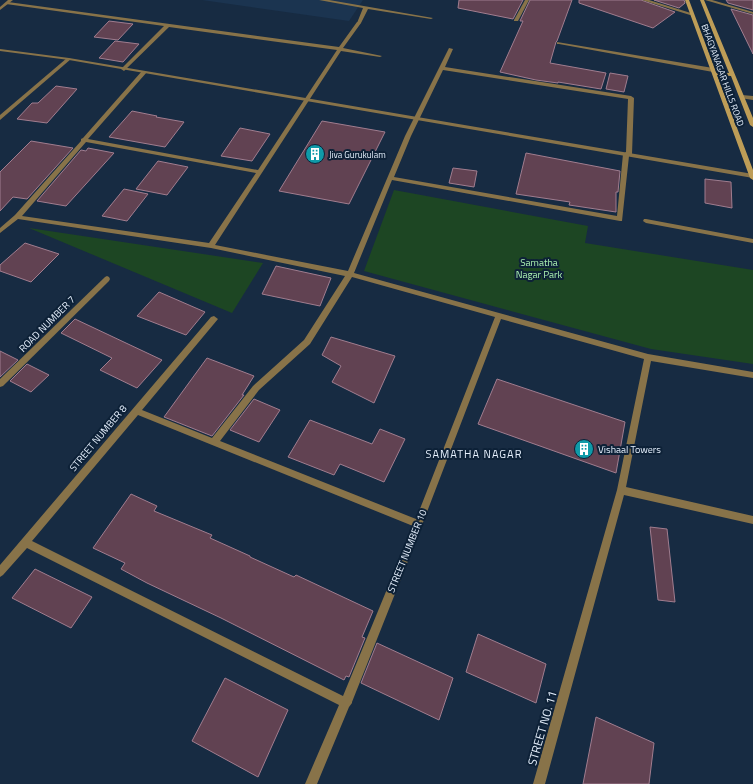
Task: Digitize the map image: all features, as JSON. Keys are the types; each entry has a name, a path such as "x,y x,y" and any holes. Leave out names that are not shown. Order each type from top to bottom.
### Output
{"main road":[{"name":"BHAGYANAGAR HILLS ROAD","path":"687,0 753,177"},
{"name":"BHAGYANAGAR HILLS ROAD","path":"702,0 753,125"},
{"path":"714,72 732,74"}],"street":[{"path":"321,0 431,18"},
{"path":"516,20 527,0"},
{"path":"644,0 692,14"},
{"path":"707,0 719,2 753,13"},
{"path":"0,9 9,2 380,56"},
{"path":"211,246 306,100 359,23 366,9 365,7"},
{"path":"124,69 167,26"},
{"path":"559,43 714,72"},
{"path":"214,442 256,388 307,342 350,274 416,119 451,49"},
{"path":"0,50 69,59 628,154 753,177"},
{"path":"0,118 69,59"},
{"path":"391,178 620,219 628,154 631,98 442,68"},
{"path":"0,231 17,217 144,72"},
{"path":"742,98 753,98"},
{"path":"83,140 259,172"},
{"path":"17,217 211,246 350,274 648,357 753,375"},
{"path":"646,221 753,241"},
{"name":"ROAD NUMBER 7","path":"0,384 107,279"},
{"name":"STREET NUMBER 10","path":"311,784 347,703 499,315"},
{"name":"STREET NUMBER 8","path":"0,572 214,319"},
{"name":"STREET NO. 11","path":"539,784 621,490 648,357"},
{"path":"136,411 418,524"},
{"path":"621,490 753,520"},
{"path":"25,542 347,703"}],"shaded area":[{"path":"202,0 363,0 349,21"}],"green space":[{"name":"Samatha Nagar Park","path":"394,190 588,226 585,243 753,270 753,364 651,349 364,271"},
{"path":"29,228 263,263 232,313"}],"building":[{"path":"459,0 523,0 513,19 458,8"},
{"path":"530,0 572,0 556,42 550,63 606,73 601,89 536,80 500,72 523,21 520,21"},
{"path":"579,0 641,0 675,12 653,28 579,3"},
{"path":"654,0 684,0 685,3 679,8"},
{"path":"726,0 753,0 753,10 728,3"},
{"path":"731,9 753,15 753,54"},
{"path":"109,21 133,24 118,40 94,37"},
{"path":"115,41 139,44 123,62 99,58"},
{"path":"610,73 628,76 624,92 606,89"},
{"path":"56,86 77,89 47,123 17,119 32,103 38,103"},
{"path":"132,111 184,122 165,147 109,137"},
{"name":"Jiva Gurukulam","path":"322,121 385,132 349,204 279,191"},
{"path":"240,128 270,134 252,161 221,156"},
{"path":"31,141 73,148 27,199 13,197 0,211 0,172"},
{"path":"88,148 114,153 66,206 37,201 81,150 86,151"},
{"path":"526,153 620,171 618,192 616,192 616,212 569,205 570,202 516,194"},
{"path":"158,161 188,167 167,195 136,189"},
{"path":"453,168 477,171 474,187 449,183"},
{"path":"705,179 731,182 732,208 705,203"},
{"path":"124,189 148,194 127,221 102,216"},
{"path":"25,243 59,254 31,282 0,271 0,265"},
{"path":"276,266 331,278 320,306 262,294"},
{"path":"159,292 205,312 186,335 137,316"},
{"path":"75,319 162,360 137,388 100,370 112,358 61,333"},
{"path":"331,337 395,356 374,403 332,382 341,366 322,355"},
{"path":"0,351 18,360 0,377"},
{"path":"207,358 254,376 242,395 244,395 212,436 164,417"},
{"path":"27,364 49,375 31,392 10,381"},
{"name":"Vishaal Towers","path":"497,379 625,422 616,473 478,424"},
{"path":"254,399 280,410 259,442 230,430"},
{"path":"310,420 372,444 380,429 405,439 384,482 340,464 334,475 288,457"},
{"path":"131,494 157,506 154,511 212,535 210,538 250,557 294,577 296,575 373,611 362,637 365,638 349,677 346,676 344,680 221,618 147,583 121,569 125,563 93,548"},
{"path":"650,527 667,529 675,602 658,600"},
{"path":"35,569 92,597 71,628 12,598"},
{"path":"478,634 546,664 536,703 466,672"},
{"path":"377,643 453,678 439,720 361,683"},
{"path":"225,678 288,710 258,777 192,741"},
{"path":"596,717 654,743 649,784 583,784"}],"place":[{"name":"Jiva Gurukulam","path":"315,154"},
{"name":"Vishaal Towers","path":"584,449"}],"district":[{"name":"SAMATHA NAGAR","path":"474,454"}]}
